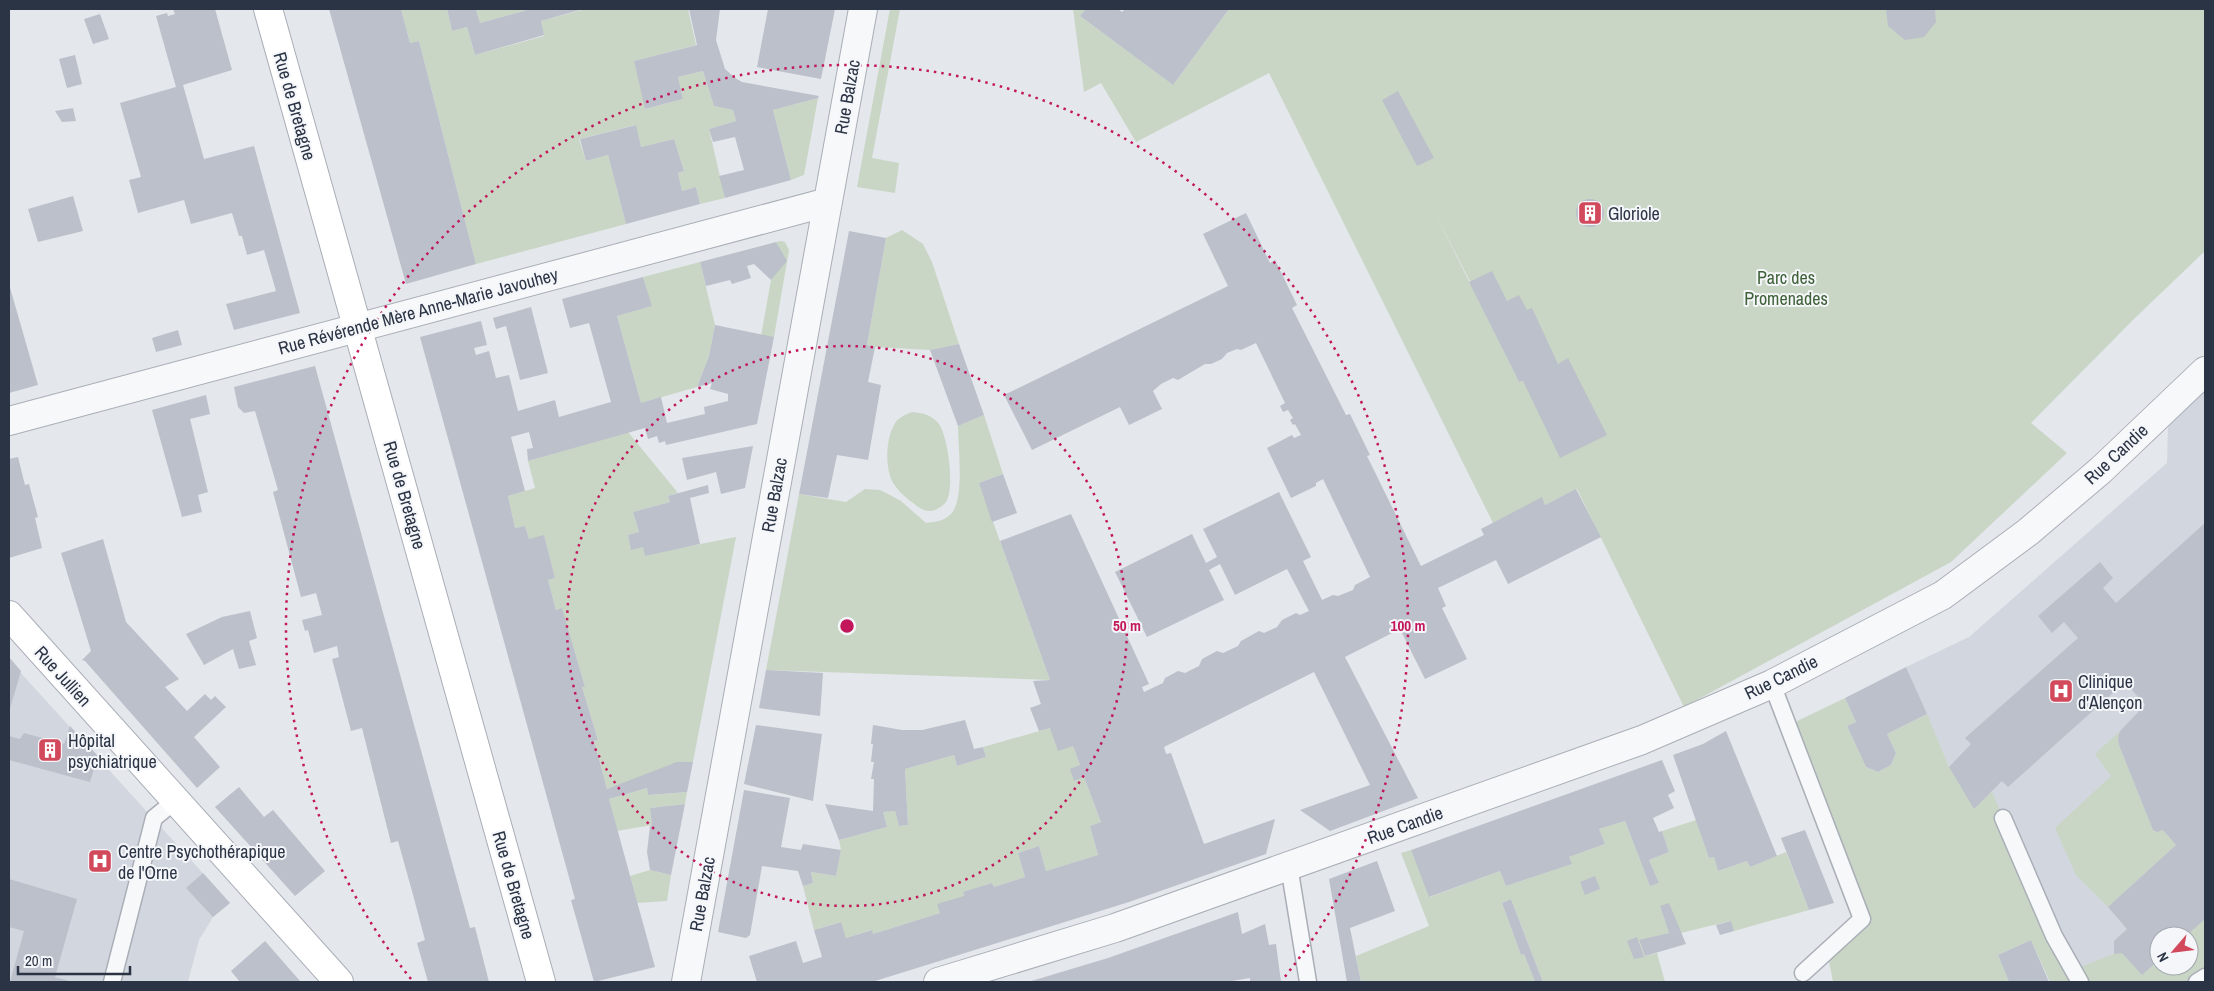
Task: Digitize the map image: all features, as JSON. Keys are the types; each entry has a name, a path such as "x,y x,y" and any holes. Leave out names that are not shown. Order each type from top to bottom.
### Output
{"street":[{"name":"Rue de Bretagne","path":"268,9 541,982"},
{"name":"Rue Balzac","path":"686,982 863,9"},
{"name":"Rue Révérende Mère Anne-Marie Javouhey","path":"9,421 828,202"},
{"name":"Rue Candie","path":"938,982 1116,928 1642,740 1772,684 1943,595 2028,532 2101,470 2205,370"},
{"name":"Rue Jullien","path":"9,615 339,982"}],"lane":[{"path":"1772,684 1862,919 1803,973"},
{"path":"112,982 154,818 175,801"},
{"path":"2003,818 2054,936 2080,982"},
{"path":"1289,866 1308,982"},
{"path":"2197,982 2205,977"}],"shaded area":[{"name":"Clinique d'Alençon","path":"2205,391 2205,982 2050,982 1974,809 1949,767 1906,667 1969,637 2167,463 2168,427"},
{"name":"Centre Psychothérapique de l'Orne","path":"9,660 230,903 213,917 199,940 188,982 9,982"}],"green space":[{"path":"401,9 447,9 452,31 467,27 475,55 544,36 541,21 585,9 688,9 696,45 634,61 646,109 683,99 678,77 703,71 714,106 733,110 736,121 709,129 725,198 700,204 696,187 682,191 678,173 684,171 674,139 641,147 635,125 579,139 586,161 608,155 626,224 476,264 419,41 410,43"},
{"path":"476,9 531,9 480,23"},
{"path":"890,9 900,9 872,158 899,163 895,193 857,187"},
{"name":"Parc des Promenades","path":"1073,9 1086,9 1080,16 1173,85 1229,9 2205,9 2205,251 2135,318 2031,423 2067,453 1951,562 1684,707 1577,489 1545,505 1542,498 1493,523 1269,73 1136,142 1101,83 1084,92","holes":["1435,213 1521,381 1519,382"]},
{"path":"818,98 804,175 791,180 773,110"},
{"path":"902,230 923,244 932,262 959,344 930,350 867,345 886,238"},
{"path":"776,242 785,242 789,250 774,337 761,336 771,280 784,261"},
{"path":"700,262 715,325 709,356 697,387 641,403 617,316 651,306 643,277"},
{"path":"912,412 927,415 939,424 948,451 949,495 944,504 932,511 921,508 901,493 892,481 888,468 888,445 891,431 898,420"},
{"path":"984,415 1003,474 979,483 1050,680 766,670 799,494 846,502 865,489 880,490 901,501 926,523 942,520 951,514 958,497 960,472 958,426"},
{"path":"628,432 678,493 668,496 670,502 633,512 639,532 628,535 631,549 643,547 645,555 736,537 693,762 607,789 594,741 598,740 582,687 585,687 562,609 556,610 548,580 555,578 544,536 529,539 525,526 515,528 508,496 535,488 528,461"},
{"path":"1845,698 1856,722 1847,726 1866,767 1878,772 1891,765 1896,753 1887,734 1927,714 1949,767 1974,808 1992,792 2054,936 2073,970 2114,954 2122,953 2142,975 2149,969 2149,976 2199,976 2199,926 2197,926 2205,919 2205,982 2050,982 2031,940 1998,955 2009,982 1833,982 1829,961 1870,923 1793,723"},
{"path":"1050,728 1073,746 1080,765 1074,781 1084,777 1101,822 1090,826 1098,855 1046,871 1039,846 1018,853 1025,877 994,887 992,883 963,893 964,896 940,913 873,934 871,930 846,938 840,922 814,930 803,886 813,883 811,872 836,876 841,850 839,840 887,827 883,812 895,811 899,826 908,825 905,769 954,755 957,766 986,757 983,747"},
{"path":"2120,731 2119,745 2153,830 2157,832 2163,830 2176,845 2108,907 2076,875 2055,828 2111,776 2095,754"},
{"path":"647,788 648,795 687,792 685,804 650,808 652,825 617,831 609,799"},
{"path":"1696,820 1709,858 1714,857 1718,871 1747,861 1750,867 1786,852 1809,910 1734,931 1730,921 1681,933 1660,906 1669,933 1639,941 1645,956 1657,953 1665,982 1543,982 1511,899 1502,903 1521,955 1524,954 1535,982 1361,982 1356,956 1429,926 1401,853 1411,850 1430,897 1500,871 1506,886 1571,864 1569,857 1605,844 1599,829 1625,821 1650,886 1659,883 1649,860 1669,852 1662,831"},
{"path":"650,870 671,875 667,901 637,903 630,876"}],"building":[{"path":"173,9 215,9 232,70 183,85 204,159 254,146 300,313 234,330 226,304 276,291 264,250 247,255 242,236 239,236 232,213 191,224 184,200 138,213 129,180 141,177 120,103 176,87 156,16 167,13 168,16 175,14"},
{"path":"329,9 401,9 410,43 419,41 476,264 406,284"},
{"path":"447,9 476,9 480,23 531,9 583,9 541,21 544,35 475,55 467,27 452,31"},
{"path":"689,9 720,9 716,40 725,69 735,78 742,82 819,96 818,98 773,110 791,180 725,198 719,176 744,170 735,137 713,142 709,129 736,121 733,110 714,106 703,71 678,77 683,99 645,109 634,61 697,45"},
{"path":"768,9 835,9 821,79 757,67"},
{"path":"1086,9 1118,9 1122,12 1125,9 1229,9 1173,85 1080,16"},
{"path":"1886,9 1935,9 1936,22 1924,37 1905,40 1888,26"},
{"path":"100,14 109,39 93,44 84,19"},
{"path":"75,55 82,84 67,88 59,59"},
{"path":"1398,91 1434,158 1417,166 1382,100"},
{"path":"73,108 76,121 62,122 55,111"},
{"path":"636,125 641,147 674,139 684,171 678,173 682,191 696,187 700,204 626,224 608,155 586,161 580,139"},
{"path":"73,196 83,231 38,242 28,209"},
{"name":"Gloriole","path":"1590,199 1600,203 1604,213 1600,223 1590,227 1580,223 1576,213 1580,203"},
{"path":"1246,213 1270,263 1275,260 1297,305 1292,308 1346,415 1350,414 1370,455 1367,456 1421,566 1484,535 1481,529 1542,497 1545,505 1576,489 1601,537 1508,584 1496,560 1438,588 1446,606 1442,608 1467,659 1425,679 1400,629 1345,657 1418,798 1330,831 1300,810 1370,785 1314,672 1164,747 1166,754 1171,753 1204,844 1275,819 1266,854 1129,902 872,982 757,982 749,956 796,941 803,963 822,957 814,930 841,922 846,938 872,930 873,934 940,913 937,904 964,896 963,892 992,883 994,887 1025,877 1018,853 1039,846 1046,871 1098,855 1090,826 1101,822 1084,777 1074,781 1070,769 1080,765 1073,746 1058,751 1050,728 1039,731 1030,708 1041,704 1033,681 1050,680 1000,541 1071,514 1149,684 1142,687 1144,692 1163,683 1165,678 1178,671 1185,673 1199,666 1202,659 1217,651 1223,653 1238,646 1241,641 1259,631 1264,633 1277,627 1282,620 1296,613 1300,615 1309,611 1287,569 1235,595 1220,564 1209,570 1224,600 1147,637 1115,572 1192,534 1206,563 1217,557 1203,529 1279,492 1311,557 1303,561 1322,600 1353,590 1355,585 1370,577 1323,479 1316,483 1316,486 1291,498 1267,448 1292,435 1294,438 1301,435 1295,424 1293,425 1290,420 1293,418 1288,410 1283,412 1280,406 1285,403 1256,343 1241,350 1237,349 1227,353 1222,359 1211,364 1205,364 1178,380 1173,378 1161,384 1153,391 1162,409 1129,425 1120,407 1032,450 1004,395 1228,286 1203,234"},
{"path":"849,231 886,238 867,345 875,347 868,382 881,385 868,460 837,455 828,498 799,494"},
{"path":"776,242 787,261 771,280 754,264 747,266 751,278 732,284 730,280 706,286 700,262"},
{"path":"1492,271 1507,301 1519,295 1527,310 1532,308 1558,364 1568,358 1607,435 1560,458 1523,381 1519,382 1469,282"},
{"path":"643,277 652,306 617,316 641,403 661,397 667,423 705,414 704,407 728,401 728,394 710,389 712,383 697,387 709,356 715,325 774,337 757,424 666,445 665,441 659,443 657,436 648,439 645,428 528,461 527,449 533,448 529,432 511,437 525,491 508,496 515,528 525,526 529,539 544,535 555,578 548,580 556,610 562,608 585,687 582,687 598,740 594,741 607,789 677,762 693,762 687,792 648,795 647,788 609,799 655,967 594,982 571,900 575,899 420,337 481,321 487,345 474,348 476,355 489,351 496,378 509,375 518,411 555,400 559,417 611,402 589,323 570,328 562,299"},
{"path":"9,284 38,385 9,393"},
{"path":"531,307 548,373 520,380 506,326 496,329 493,318"},
{"path":"178,330 182,345 156,352 152,338"},
{"path":"959,344 984,415 958,426 930,350"},
{"path":"315,366 470,928 475,927 489,982 428,982 417,943 425,940 398,841 391,843 362,728 351,731 332,659 339,657 337,646 314,653 308,630 305,631 302,620 322,615 316,593 301,597 273,492 278,490 255,411 244,413 238,407 234,387"},
{"path":"206,395 210,414 190,419 208,492 198,495 202,512 182,517 152,410"},
{"path":"753,446 745,488 721,494 716,472 687,480 682,458"},
{"path":"18,457 25,485 29,484 38,517 35,518 42,548 9,558 9,459"},
{"path":"1003,474 1017,513 992,522 979,483"},
{"path":"708,485 709,493 690,498 700,544 645,556 643,547 631,550 628,535 639,532 633,512 670,502 668,496"},
{"path":"2205,523 2205,919 2197,926 2149,926 2149,969 2142,975 2122,953 2114,954 2114,941 2127,929 2108,907 2176,845 2163,830 2157,832 2153,830 2119,745 2120,731 2145,705 2125,682 2008,787 2002,781 1974,809 1949,767 1971,744 1965,738 2078,638 2064,622 2052,633 2038,616 2100,562 2113,578 2103,588 2116,603"},
{"path":"103,539 126,622 179,679 165,687 187,711 205,694 211,700 215,696 226,707 194,737 220,767 197,788 85,661 82,660 91,651 61,553"},
{"path":"250,611 257,638 249,641 256,665 239,669 233,649 204,665 186,634 222,617"},
{"path":"9,657 21,671 9,712"},
{"path":"1906,667 1927,714 1887,734 1896,753 1891,765 1878,772 1866,767 1847,726 1856,722 1845,698"},
{"path":"766,670 823,673 820,716 759,708"},
{"path":"965,720 974,749 983,747 986,757 957,766 954,755 905,769 908,825 899,826 895,811 883,812 887,827 839,840 825,804 873,811 874,779 871,779 874,762 871,762 873,744 871,744 873,725 902,730 922,730"},
{"path":"756,725 822,734 813,801 744,784"},
{"name":"Hôpital psychiatrique","path":"70,726 98,756 90,782 9,760 9,736 20,739 24,733 64,744"},
{"path":"1726,731 1777,856 1750,867 1747,861 1718,871 1714,857 1709,858 1673,755 1703,744"},
{"path":"1662,760 1675,791 1668,795 1674,808 1653,818 1659,832 1662,831 1669,852 1649,860 1659,883 1650,886 1625,821 1599,829 1605,844 1569,857 1572,864 1506,886 1500,871 1429,897 1411,850"},
{"path":"239,787 264,817 273,810 325,871 295,896 215,807"},
{"path":"744,790 790,798 781,847 801,850 803,844 841,850 836,876 811,872 813,883 803,886 798,871 762,866 750,935 746,938 718,932"},
{"path":"685,804 671,875 650,870 647,852 650,826 652,825 650,808"},
{"path":"1805,830 1834,903 1809,910 1781,838"},
{"path":"1377,861 1395,911 1350,928 1361,982 1347,982 1329,879"},
{"path":"203,873 230,903 213,917 186,888"},
{"path":"1595,876 1600,889 1585,895 1580,882"},
{"path":"9,879 77,899 55,977 73,982 10,982 24,931 9,927"},
{"path":"1511,899 1543,982 1535,982 1524,954 1521,955 1502,903"},
{"path":"1669,903 1686,944 1645,956 1639,940 1669,933 1660,906"},
{"path":"1238,912 1242,934 1265,924 1269,945 1276,944 1281,982 1250,982 1250,978 1226,982 1028,982 1108,958"},
{"path":"1731,921 1734,931 1720,935 1716,925"},
{"path":"1637,937 1644,957 1634,959 1627,941"},
{"path":"2031,940 2049,982 2009,982 1998,955"},
{"path":"265,941 301,982 240,982 231,971"}],"place":[{"name":"Gloriole","path":"1590,213"},
{"name":"Clinique d'Alençon","path":"2061,691"},
{"name":"Hôpital psychiatrique","path":"50,750"},
{"name":"Centre Psychothérapique de l'Orne","path":"100,861"}]}
